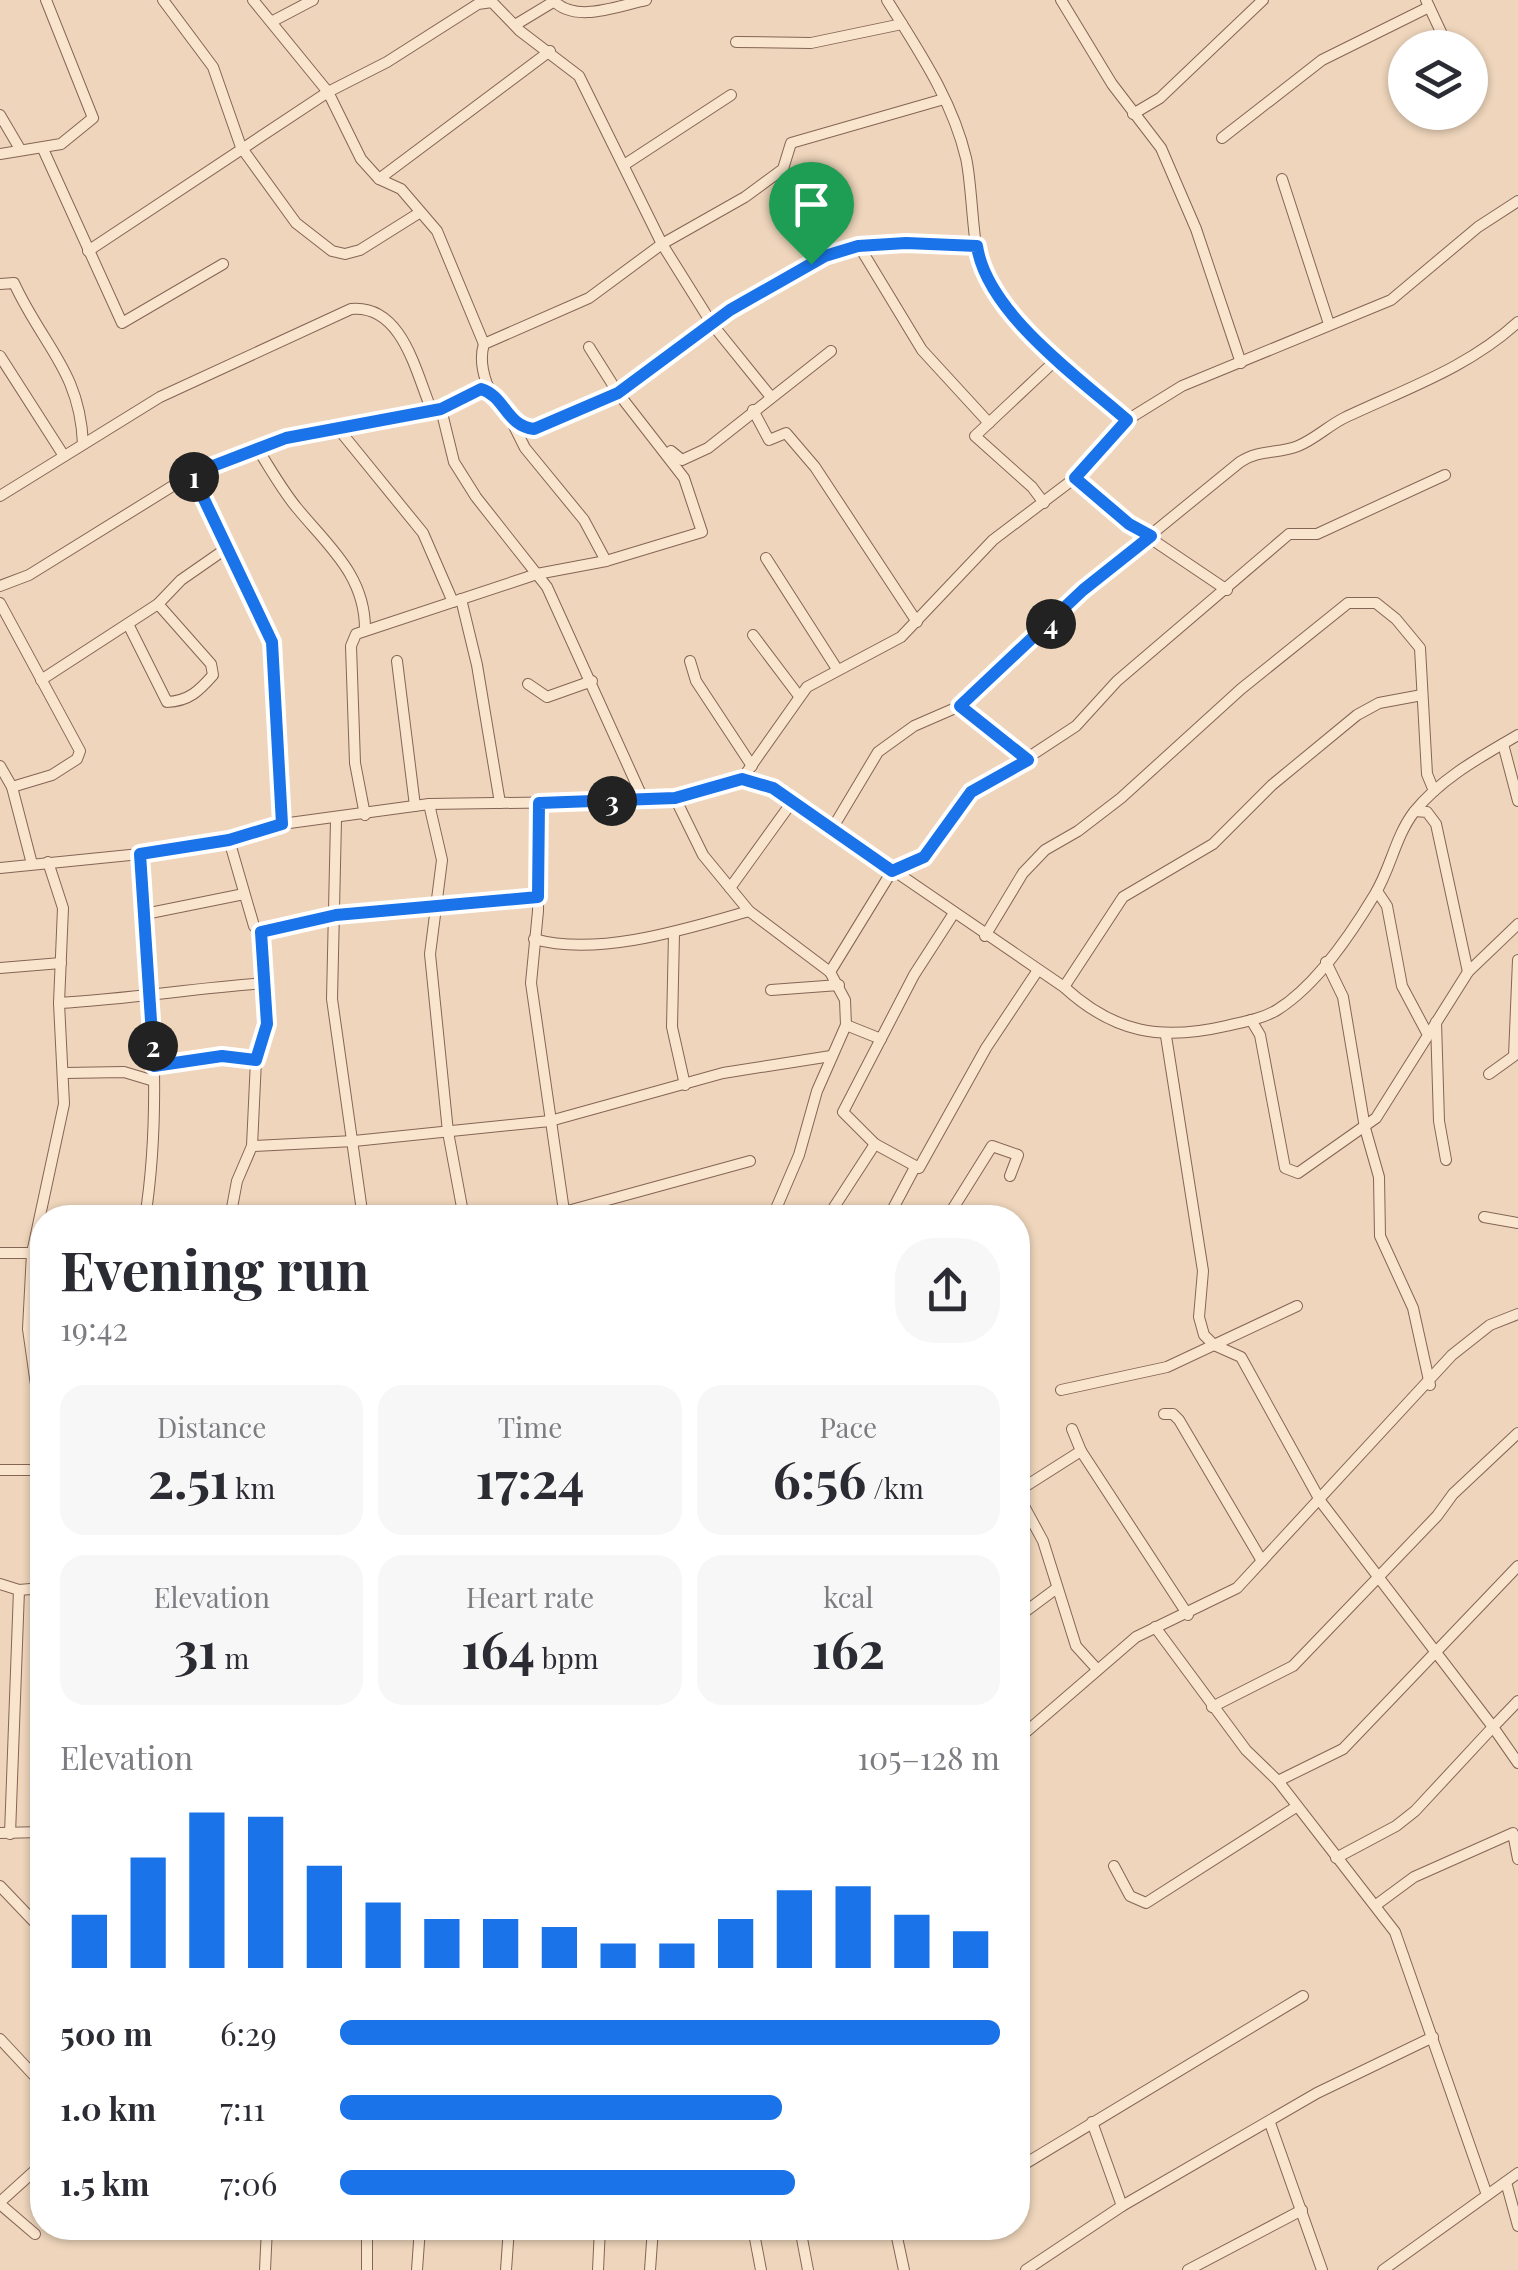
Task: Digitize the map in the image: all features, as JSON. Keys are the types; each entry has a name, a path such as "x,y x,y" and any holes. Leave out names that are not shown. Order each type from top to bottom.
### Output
{"street":[{"path":"0,154 20,149 43,150 69,139 93,118 46,0"},
{"path":"164,0 187,26 213,67 241,147 296,223 337,254 360,250 420,212"},
{"path":"253,0 328,92 361,159 379,179 401,189 441,238 484,344 481,366 486,390 512,420 525,448 584,520 606,561"},
{"path":"273,21 313,0"},
{"path":"515,25 553,1 564,11 576,13 646,0"},
{"path":"886,0 930,68 962,142 973,188 977,246 984,277 1057,360 1127,420"},
{"path":"1061,0 1160,148 1196,229 1240,363"},
{"path":"1134,114 1160,98 1263,0"},
{"path":"88,251 328,92 387,62 485,1 498,6 515,25 579,76 662,244 712,324 771,397"},
{"path":"1222,138 1322,60 1428,3 1440,30"},
{"path":"736,42 810,43 902,24"},
{"path":"379,179 550,51"},
{"path":"624,165 732,94"},
{"path":"484,344 589,298 662,244 777,175 791,143 944,99"},
{"path":"0,116 20,149"},
{"path":"43,150 120,321 126,324 223,264"},
{"path":"1282,180 1330,324"},
{"path":"742,779 798,696 837,669 901,636 993,540 1075,478 1127,420 1168,393 1391,300 1514,203 1518,216"},
{"path":"512,420 534,429 618,393 712,324 825,256 858,246 977,246"},
{"path":"858,246 922,350 989,423"},
{"path":"0,284 14,283 73,382 81,406 83,444"},
{"path":"0,496 160,397 356,308 382,316 398,333 436,410 461,474 537,574 592,680 644,801"},
{"path":"832,829 878,752 914,726 960,706 1083,590 1252,454 1294,448 1336,422 1472,358 1518,322"},
{"path":"365,815 355,763 352,638 365,629 537,574 606,561 702,532 692,493 665,449 618,393 589,346"},
{"path":"665,449 684,460 708,448 832,351"},
{"path":"0,356 64,456"},
{"path":"1044,502 1032,486 975,438 1057,360"},
{"path":"0,586 29,575 192,474 258,448 336,426 436,410 486,390"},
{"path":"753,410 769,440 786,433 815,467 917,622"},
{"path":"336,426 423,533 457,601 477,665 500,803"},
{"path":"258,448 296,508 350,570 360,591 365,629"},
{"path":"192,474 272,642 282,824"},
{"path":"830,972 892,871 924,857 971,792 1028,760 1076,726 1129,670 1292,532 1317,534 1445,475"},
{"path":"1075,478 1129,524 1228,590"},
{"path":"41,680 158,604 180,580 227,548"},
{"path":"766,558 837,669"},
{"path":"0,603 80,751 78,759 52,776 12,787"},
{"path":"985,936 1023,874 1045,850 1078,832 1121,798 1241,689 1348,603 1376,603 1396,619 1420,648 1426,774 1434,791"},
{"path":"128,624 167,702 182,702 197,693 212,675 211,664 158,604"},
{"path":"753,634 798,696"},
{"path":"397,661 414,806"},
{"path":"690,661 696,680 752,766"},
{"path":"528,684 547,697 592,680"},
{"path":"1064,987 1123,897 1213,844 1272,786 1357,715 1378,704 1422,695"},
{"path":"960,706 1028,760"},
{"path":"0,868 140,854 229,840 282,824 336,820 429,804 644,801 675,798 742,779 773,788 1092,1010 1166,1036 1251,1020 1280,1008 1326,962 1377,891 1391,852 1415,811 1434,791 1518,735"},
{"path":"1503,744 1518,801"},
{"path":"0,766 12,787 32,864"},
{"path":"675,798 703,855 749,911 830,972 845,1000 846,1025 831,1056 799,1155 778,1205"},
{"path":"730,888 792,802"},
{"path":"539,803 538,897 531,984 563,1205"},
{"path":"429,804 442,860 430,954 448,1132 462,1205"},
{"path":"1415,811 1428,812 1436,824 1468,972"},
{"path":"336,820 332,999 361,1205"},
{"path":"229,840 254,926 261,932 267,983 267,1024 256,1060 252,1146 236,1180 232,1205"},
{"path":"140,854 154,1066 152,1172 147,1205"},
{"path":"43,1205 57,1146 64,1073 59,1003 63,908 48,862"},
{"path":"1377,891 1387,906 1402,986 1427,1034"},
{"path":"145,914 244,894"},
{"path":"261,932 336,915 538,897"},
{"path":"534,939 574,946 674,932 749,911"},
{"path":"954,913 843,1112 875,1144 919,1168 986,1048 1038,970"},
{"path":"1251,1020 1260,1035 1265,1078 1289,1172 1298,1174 1376,1118 1468,972 1518,924"},
{"path":"674,932 672,1027 685,1085"},
{"path":"1489,1074 1514,1056 1518,960"},
{"path":"1326,962 1344,997 1365,1128 1380,1177 1380,1236 1413,1308 1430,1385"},
{"path":"0,968 61,963"},
{"path":"59,1003 151,998 210,987 267,983"},
{"path":"772,990 838,985"},
{"path":"1436,1022 1438,1120 1446,1160"},
{"path":"846,1025 881,1039"},
{"path":"1166,1036 1203,1272 1198,1318 1204,1335 1214,1346 1240,1356 1320,1502 1379,1574 1518,1763"},
{"path":"154,1066 222,1056 256,1060"},
{"path":"252,1146 354,1142 550,1121 765,1064 831,1056"},
{"path":"64,1073 124,1072 154,1081"},
{"path":"835,1205 875,1144"},
{"path":"955,1205 992,1146 1018,1155 1010,1176"},
{"path":"599,1205 750,1161"},
{"path":"895,1205 914,1168"},
{"path":"1484,1217 1518,1223"},
{"path":"0,1253 30,1253"},
{"path":"30,1291 30,1343"},
{"path":"1061,1390 1133,1378 1214,1346 1298,1306"},
{"path":"1030,1728 1096,1668 1155,1628 1238,1588 1473,1336 1518,1314"},
{"path":"1164,1414 1173,1414 1179,1420 1262,1561"},
{"path":"1072,1429 1082,1451 1188,1615"},
{"path":"1212,1707 1293,1666 1466,1481 1518,1433"},
{"path":"1030,1485 1082,1451"},
{"path":"0,1470 30,1470"},
{"path":"1030,1517 1043,1542 1076,1646 1096,1668"},
{"path":"1278,1781 1343,1749 1518,1566"},
{"path":"0,1584 30,1589"},
{"path":"1030,1608 1057,1588"},
{"path":"19,1590 5,1834 30,1833"},
{"path":"1155,1628 1212,1707 1278,1781 1376,1905 1404,1948 1487,2195"},
{"path":"1336,1858 1415,1811 1518,1701"},
{"path":"1114,1866 1130,1896 1146,1903 1296,1806"},
{"path":"1376,1905 1414,1878 1515,1832 1518,1859"},
{"path":"1,1890 30,1918"},
{"path":"1030,2161 1303,1996"},
{"path":"1026,2270 1122,2206 1330,2086 1371,2065 1398,2058 1433,2038"},
{"path":"0,2039 30,2071"},
{"path":"1092,2122 1122,2206"},
{"path":"1270,2123 1322,2270"},
{"path":"1383,2270 1518,2173"},
{"path":"30,2175 0,2202 30,2229"},
{"path":"1506,2182 1518,2226"},
{"path":"1188,2270 1302,2210"},
{"path":"264,2270 266,2240"},
{"path":"367,2240 368,2270"},
{"path":"417,2270 419,2240"},
{"path":"506,2270 508,2240"},
{"path":"598,2270 599,2240"},
{"path":"650,2270 652,2240"},
{"path":"756,2240 762,2270"},
{"path":"802,2240 808,2270"},
{"path":"897,2240 904,2270"}],"route":[{"path":"858,246 977,246 984,277 1038,342 1127,420 1075,478 1129,524 1151,536 1075,597 1049,626 960,706 1028,760 971,792 924,857 892,871 773,788 742,779 675,798 539,803 538,897 336,915 261,932 265,938 267,1024 256,1060 222,1056 154,1066 140,854 229,840 282,824 272,642 192,474 286,438 374,418 441,409 481,389 491,392 512,420 534,429 618,393 666,362 730,310 811,264 858,246"}]}
